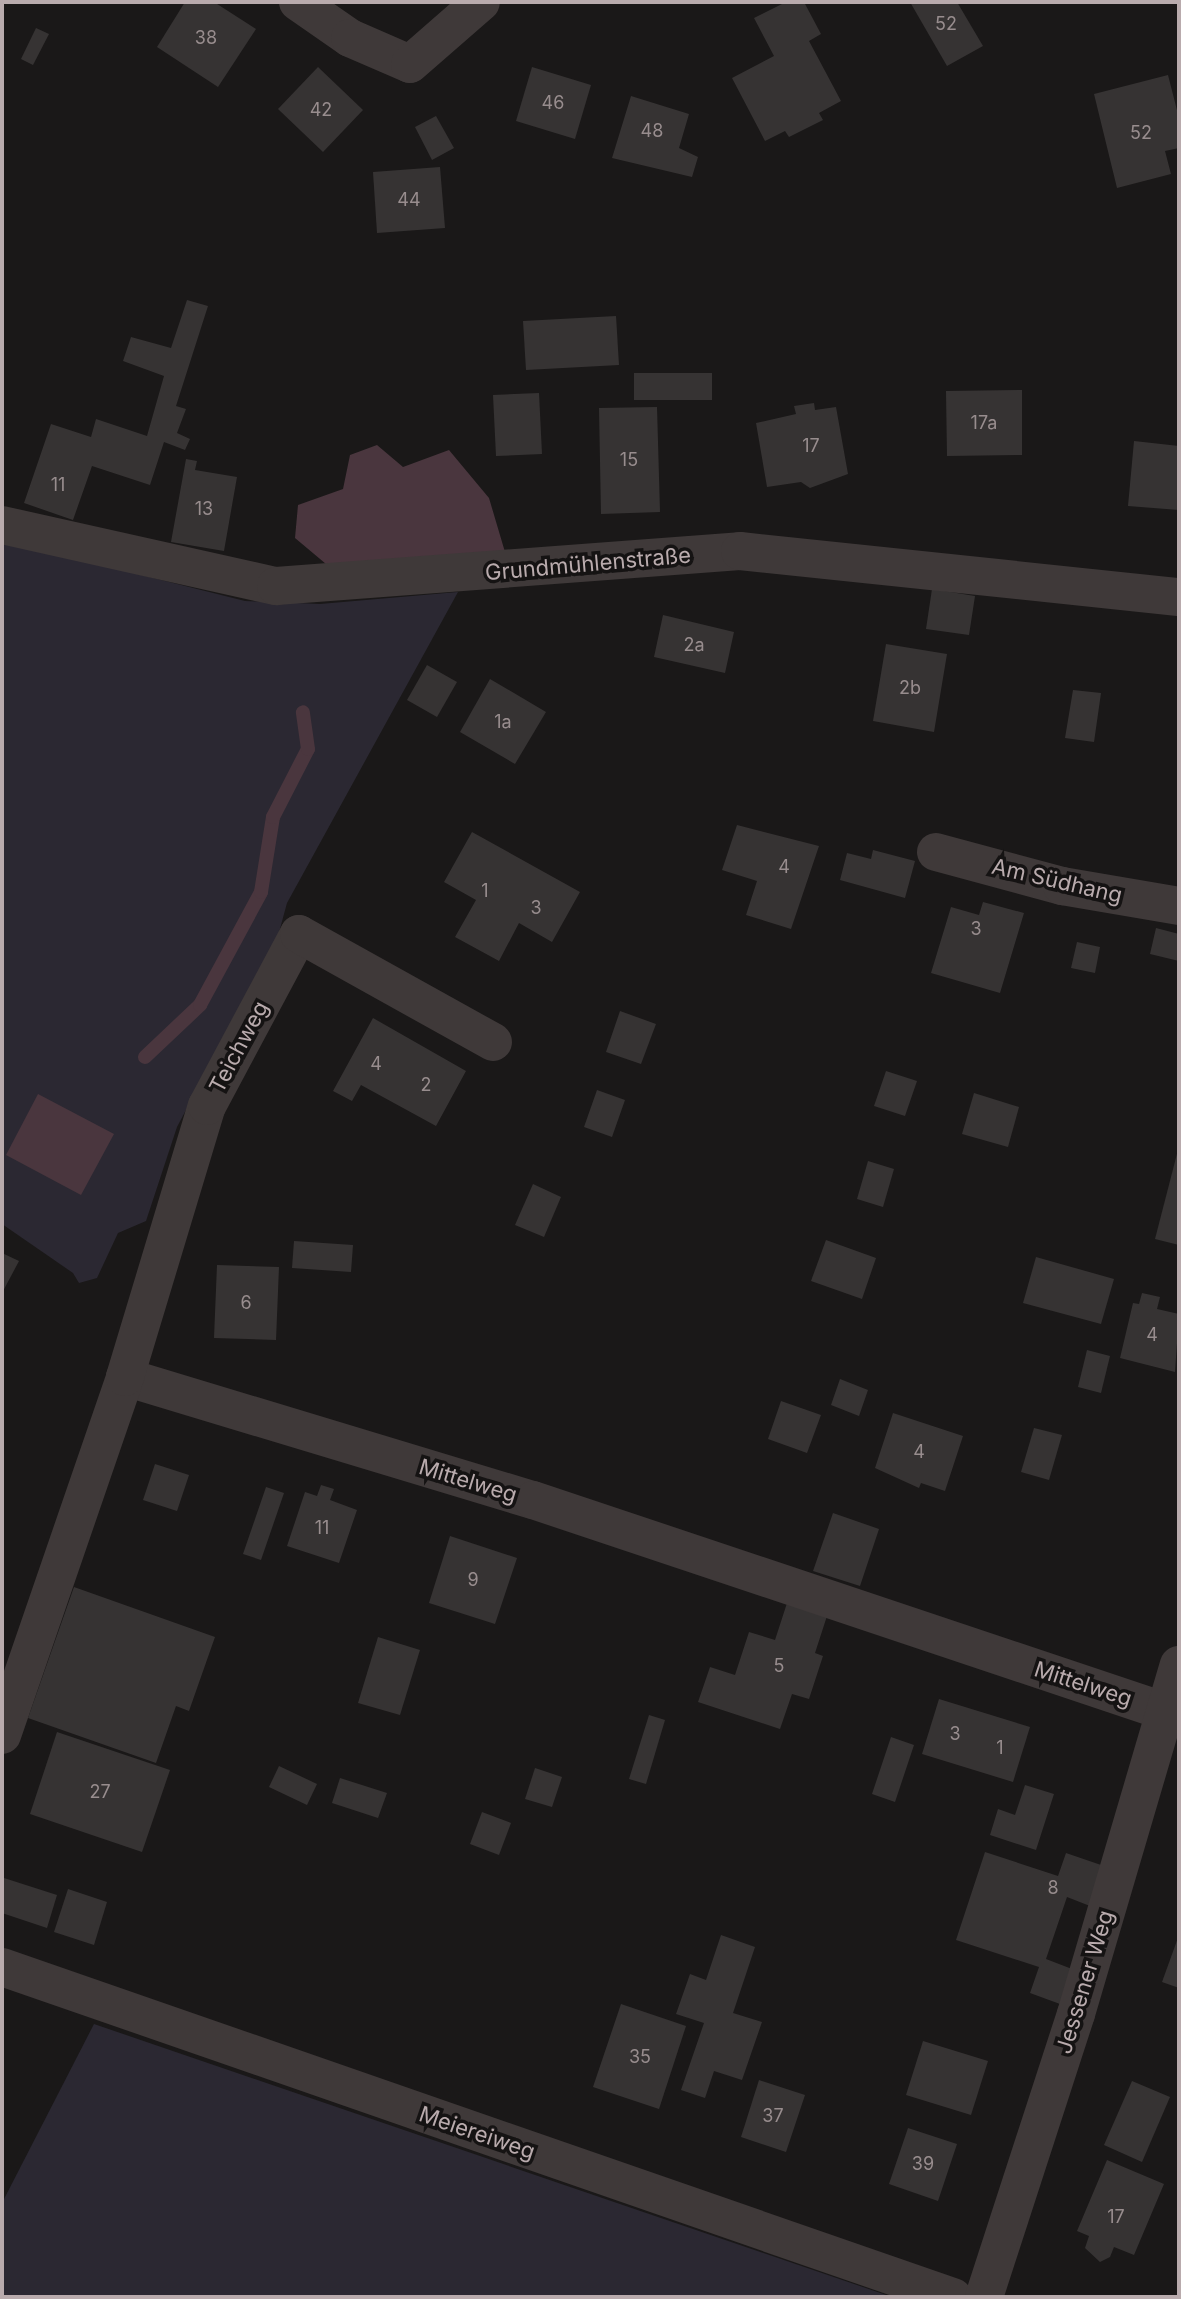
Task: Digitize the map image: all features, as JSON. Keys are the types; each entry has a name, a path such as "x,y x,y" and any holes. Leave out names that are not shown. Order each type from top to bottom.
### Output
{"street":[{"path":"298,2 361,44 410,64 481,2"},
{"name":"Grundmühlenstraße","path":"2,525 276,586 740,551 1179,597"},
{"name":"Am Südhang","path":"936,852 1062,886 1179,906"},
{"name":"Teichweg","path":"125,1377 207,1106 299,934 493,1042"},
{"path":"2,1735 125,1377"},
{"name":"Mittelweg","path":"125,1377 533,1500 1167,1712"},
{"name":"Jessener Weg","path":"984,2297 1179,1665"},
{"name":"Meiereiweg","path":"2,1967 953,2297"}],"shaded area":[{"path":"377,445 403,467 449,450 489,498 505,552 326,564 295,538 298,505 343,489 350,455"},
{"path":"2,540 245,601 320,604 458,592 287,903 278,936 177,1127 146,1221 118,1233 97,1278 79,1283 73,1273 2,1224"},
{"path":"38,1094 114,1134 81,1195 6,1155"},
{"path":"94,2024 892,2297 2,2297 2,2203"}],"building":[{"path":"185,2 214,2 256,29 218,87 157,47"},
{"path":"786,2 804,2 821,34 809,41 841,101 819,113 823,120 789,137 785,131 765,141 732,78 774,56 754,18"},
{"path":"910,2 957,2 983,46 947,66"},
{"path":"36,28 49,34 33,65 21,59"},
{"path":"318,67 363,110 323,152 278,109"},
{"path":"532,67 591,85 575,139 516,121"},
{"path":"1168,75 1179,118 1179,148 1165,151 1171,174 1117,188 1094,94"},
{"path":"631,96 689,114 679,148 698,157 692,177 612,158"},
{"path":"436,116 454,148 432,160 415,127"},
{"path":"440,167 445,228 377,233 373,172"},
{"path":"187,300 208,306 176,406 186,409 177,433 190,439 185,450 164,442 150,485 92,466 73,520 24,503 51,424 91,437 96,419 147,436 164,376 123,361 131,337 171,348"},
{"path":"616,316 619,365 526,370 523,321"},
{"path":"634,373 712,373 712,400 634,400"},
{"path":"1022,390 1022,455 947,456 946,391"},
{"path":"539,393 542,454 496,456 493,395"},
{"path":"814,403 815,410 836,407 848,474 810,488 801,482 767,487 756,423 796,414 794,406"},
{"path":"657,407 660,512 601,514 599,408"},
{"path":"1134,441 1179,446 1179,510 1128,506"},
{"path":"186,459 197,461 195,470 237,477 224,551 171,542"},
{"path":"932,589 975,596 969,635 926,629"},
{"path":"663,615 734,632 725,673 654,657"},
{"path":"886,644 947,654 934,732 873,721"},
{"path":"427,665 457,682 437,717 407,700"},
{"path":"490,679 546,712 515,764 460,732"},
{"path":"1073,690 1101,693 1094,742 1065,738"},
{"path":"737,825 819,846 791,929 746,915 757,881 722,870"},
{"path":"472,832 580,892 552,942 519,923 499,961 455,937 476,900 444,882"},
{"path":"873,850 915,861 905,898 840,880 847,853 871,859"},
{"path":"983,902 1024,913 1000,993 931,973 951,907 979,915"},
{"path":"1156,928 1179,934 1179,961 1150,954"},
{"path":"1077,942 1100,947 1095,973 1071,968"},
{"path":"620,1011 656,1024 641,1064 606,1052"},
{"path":"373,1018 466,1071 436,1126 361,1085 352,1101 333,1091"},
{"path":"886,1071 917,1081 905,1116 874,1106"},
{"path":"597,1090 625,1100 612,1137 584,1127"},
{"path":"974,1093 1019,1107 1008,1147 962,1134"},
{"path":"1179,1146 1179,1245 1155,1239"},
{"path":"868,1161 894,1169 883,1207 857,1199"},
{"path":"533,1184 561,1197 544,1237 515,1225"},
{"path":"826,1240 876,1258 862,1299 811,1281"},
{"path":"294,1241 353,1245 351,1272 292,1268"},
{"path":"2,1253 19,1261 2,1293"},
{"path":"1036,1257 1114,1279 1101,1324 1023,1303"},
{"path":"217,1265 279,1267 276,1340 214,1338"},
{"path":"1142,1293 1160,1297 1157,1309 1179,1314 1175,1372 1120,1358 1133,1303 1139,1304"},
{"path":"1087,1350 1110,1356 1101,1393 1078,1387"},
{"path":"840,1379 868,1390 859,1416 831,1405"},
{"path":"781,1401 821,1415 807,1453 768,1439"},
{"path":"893,1413 963,1436 945,1491 921,1483 919,1488 875,1468"},
{"path":"1034,1428 1062,1435 1049,1480 1021,1472"},
{"path":"155,1464 189,1475 177,1511 143,1500"},
{"path":"321,1485 334,1489 330,1500 357,1510 339,1563 287,1546 305,1492 317,1496"},
{"path":"266,1487 284,1493 261,1560 243,1554"},
{"path":"833,1513 879,1529 860,1586 813,1571"},
{"path":"450,1536 517,1558 495,1624 429,1603"},
{"path":"74,1587 215,1637 189,1711 176,1706 156,1763 28,1718"},
{"path":"787,1603 827,1616 815,1653 823,1656 809,1699 792,1694 780,1729 698,1702 710,1667 735,1675 749,1632 775,1640"},
{"path":"378,1637 420,1650 400,1715 358,1703"},
{"path":"939,1699 1030,1727 1013,1782 922,1754"},
{"path":"649,1715 665,1720 646,1784 629,1779"},
{"path":"57,1732 170,1770 142,1852 30,1814"},
{"path":"891,1737 914,1745 895,1802 872,1794"},
{"path":"279,1766 317,1784 307,1805 269,1787"},
{"path":"535,1768 562,1777 552,1807 525,1799"},
{"path":"340,1778 387,1793 378,1818 332,1803"},
{"path":"1025,1785 1054,1794 1036,1850 990,1835 998,1809 1015,1815"},
{"path":"482,1812 511,1823 499,1855 470,1844"},
{"path":"985,1852 1058,1876 1066,1853 1104,1866 1090,1906 1067,1897 1046,1959 1072,1969 1060,2004 1030,1993 1039,1967 956,1940"},
{"path":"4,1878 57,1895 47,1928 2,1913"},
{"path":"68,1889 107,1902 94,1945 54,1932"},
{"path":"721,1935 755,1947 733,2013 762,2022 742,2080 714,2071 705,2098 681,2090 704,2023 676,2014 690,1974 706,1980"},
{"path":"1179,1935 1179,1988 1162,1982"},
{"path":"621,2004 686,2026 659,2109 593,2087"},
{"path":"923,2041 988,2061 971,2115 906,2095"},
{"path":"759,2080 805,2095 786,2152 741,2137"},
{"path":"1132,2081 1170,2097 1142,2162 1104,2145"},
{"path":"908,2128 957,2144 938,2201 889,2184"},
{"path":"1107,2160 1164,2184 1134,2255 1114,2247 1110,2257 1100,2262 1085,2248 1089,2236 1077,2231"}],"waterway":[{"path":"145,1057 200,1005 261,892 273,817 308,749 303,712"}]}
